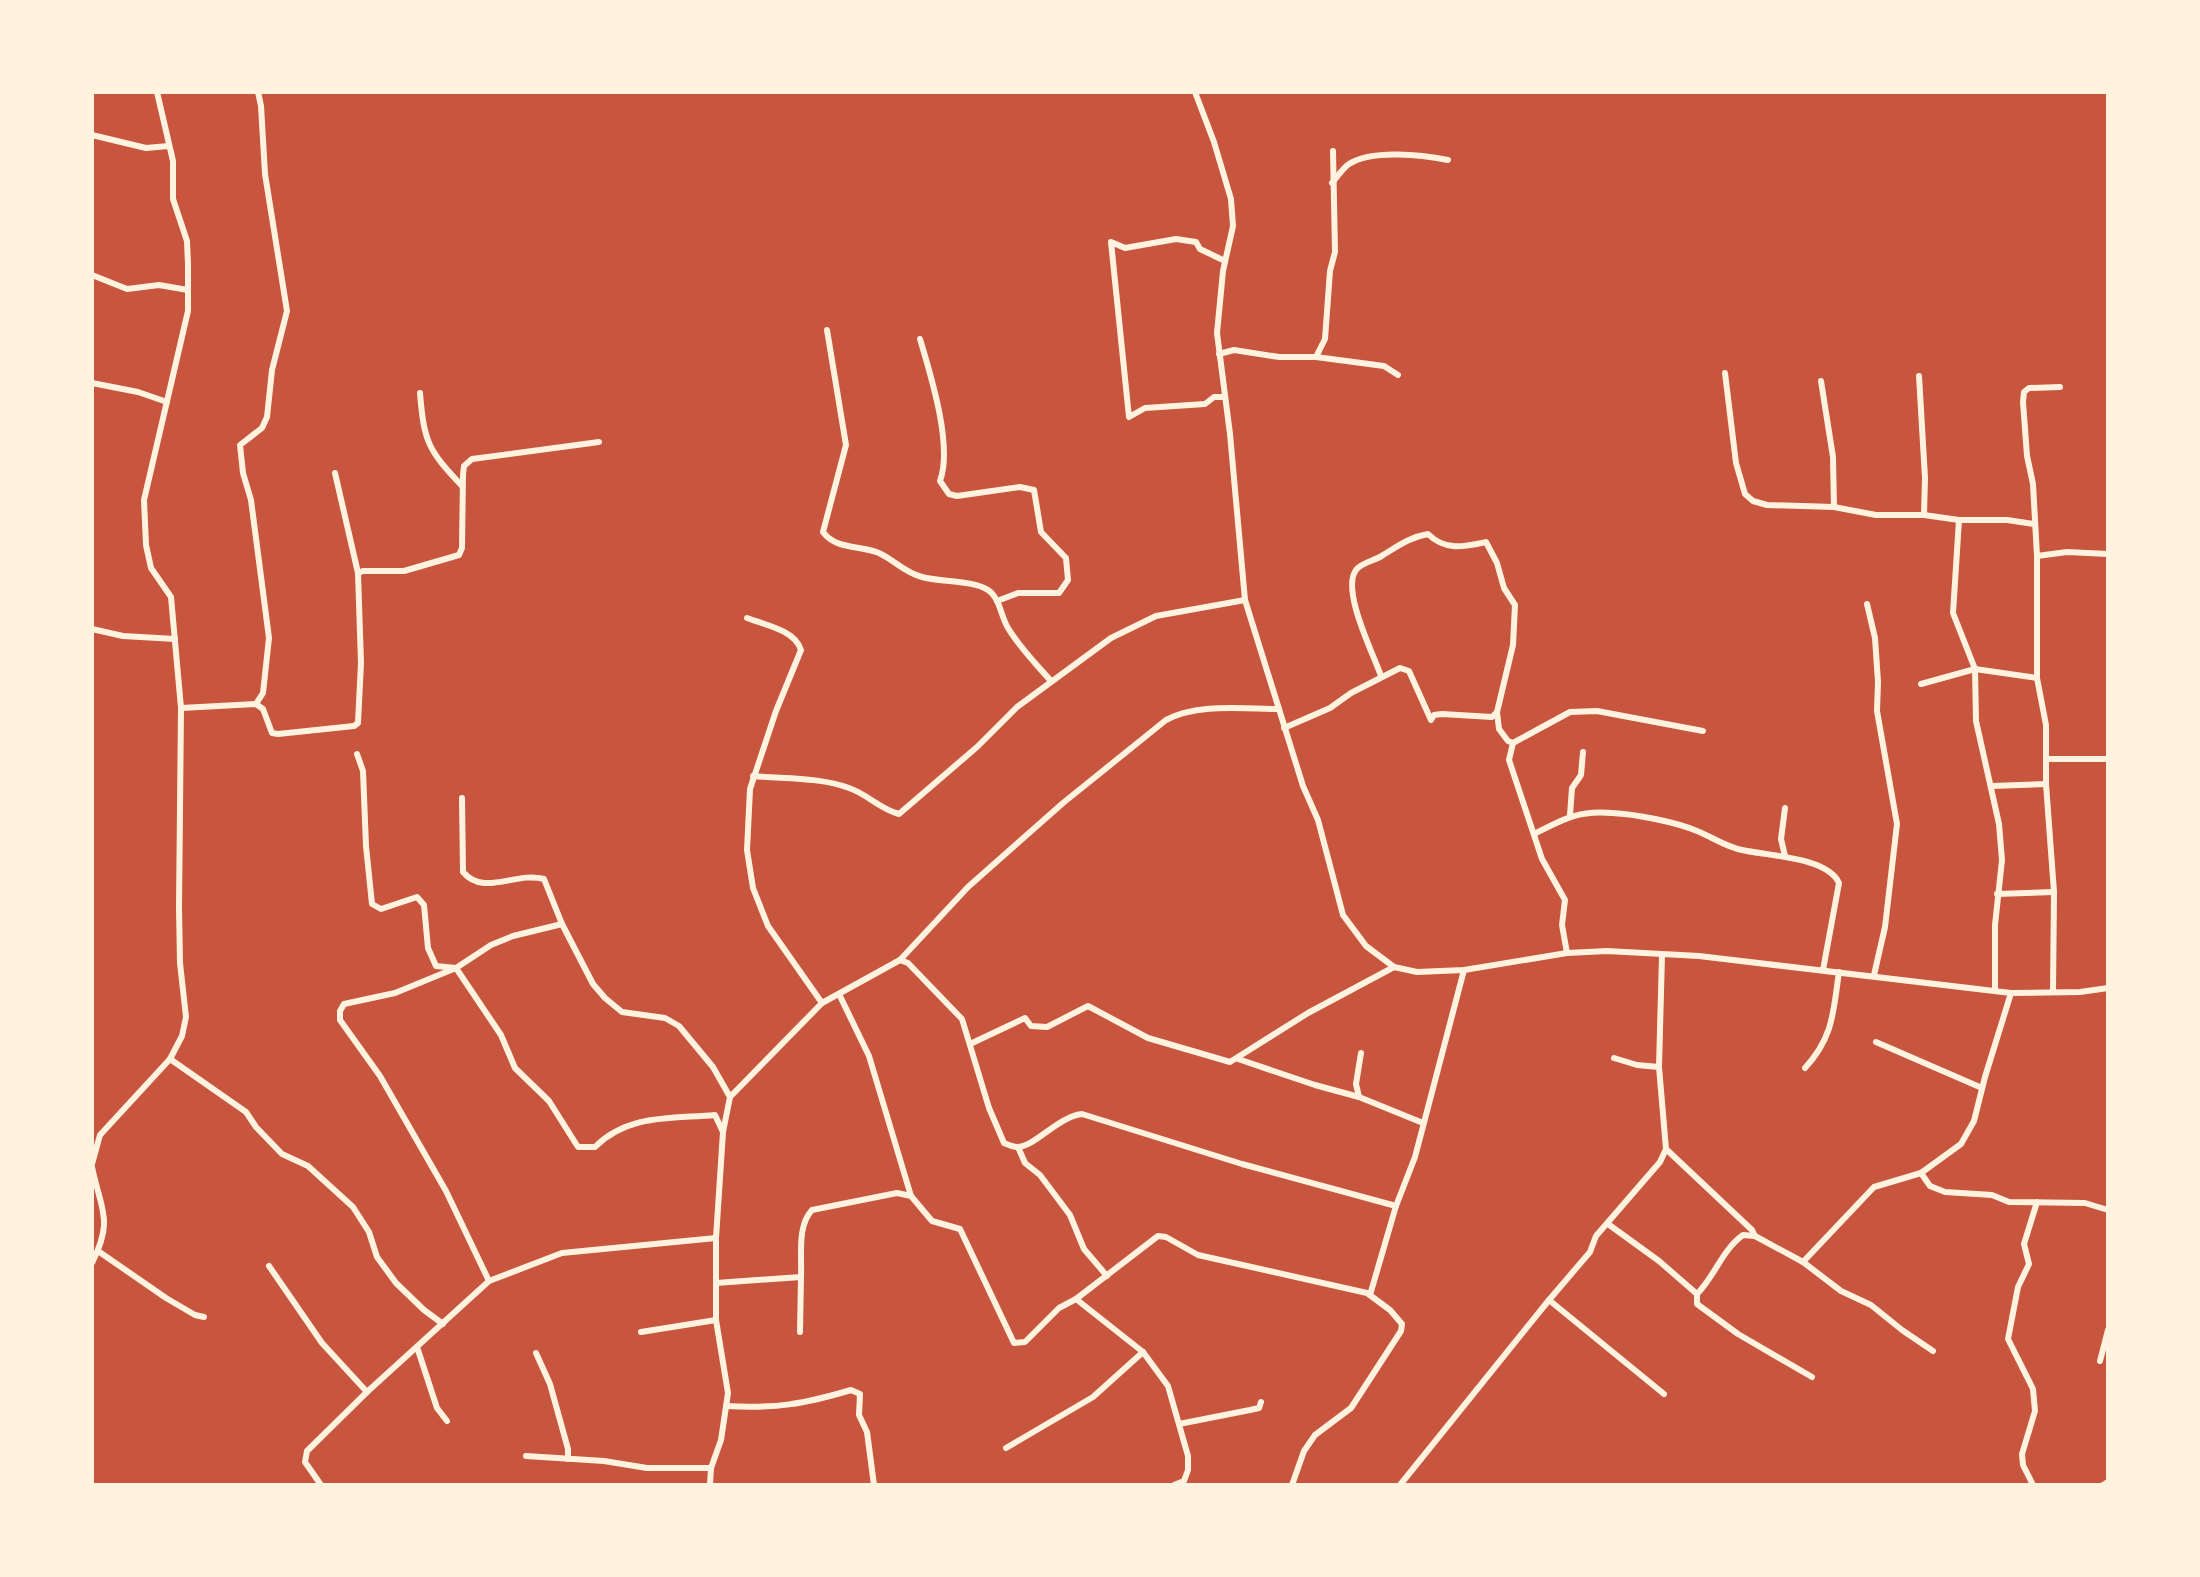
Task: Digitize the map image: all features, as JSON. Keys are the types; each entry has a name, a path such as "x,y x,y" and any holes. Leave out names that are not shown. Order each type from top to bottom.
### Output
{"street":[{"path":"92,1263 103,1240 106,1221 92,1166 100,1135 170,1059 182,1036 186,1017 180,963 179,908 181,708 171,597 151,568 146,545 144,500 188,311 187,241 173,199 173,161 157,92"},
{"path":"256,704 263,693 269,638 251,500 243,473 240,445 262,428 267,417 272,370 287,311 265,174 258,92"},
{"path":"1195,92 1231,199 1233,226 1225,261 1217,333 1245,600 1303,786 1318,820 1343,915 1366,946 1394,967 1417,972 1464,970 1567,953 1607,951 1699,956 2011,993 2108,988"},
{"path":"92,135 146,148 169,146"},
{"path":"1316,357 1325,339 1330,271 1335,252 1333,151"},
{"path":"1332,183 1348,164 1369,157 1420,155 1448,160"},
{"path":"1225,261 1200,249 1196,242 1176,239 1125,248 1111,242 1129,417 1145,408 1205,404 1214,397 1225,397"},
{"path":"92,275 127,289 159,285 188,290"},
{"path":"827,330 846,445 823,532 836,544 881,554 900,568 922,577 988,590 1022,649 1051,681"},
{"path":"920,339 933,381 940,419 946,466 940,481 949,494 957,496 1020,487 1034,490 1041,532 1066,558 1068,580 1059,593 1018,593 997,601"},
{"path":"1219,354 1234,350 1279,357 1316,357 1384,366 1398,375"},
{"path":"1725,373 1736,463 1745,494 1753,501 1767,505 1834,507 1876,515 1924,515 2034,524"},
{"path":"1919,376 1924,515"},
{"path":"1821,381 1833,457 1834,507"},
{"path":"92,383 138,392 167,402"},
{"path":"2053,992 2054,892 2046,784 2046,725 2037,678 2037,556 2024,392 2029,388 2060,387"},
{"path":"420,393 425,437 440,462 462,486"},
{"path":"358,573 404,571 459,555 462,548 464,466 472,459 599,442"},
{"path":"181,708 256,704 263,709 272,733 354,726 358,723 361,663 358,573 335,473"},
{"path":"1959,520 1953,613 1975,669 1976,721 1999,824 2002,860 1997,894 1995,990"},
{"path":"1381,676 1351,590 1353,574 1359,565 1375,561 1415,536 1428,534 1437,544 1448,547 1486,542 1497,563 1504,588 1515,605 1513,645 1497,712 1499,729 1513,743"},
{"path":"2037,556 2067,552 2108,554"},
{"path":"753,776 849,788 888,811 899,814 977,747 1017,707 1111,638 1156,616 1245,600"},
{"path":"1867,604 1875,638 1877,711 1897,824 1885,927 1874,975"},
{"path":"747,618 791,635 798,641 801,650 753,776 747,850 753,888 768,926 822,1003"},
{"path":"92,629 123,636 175,639"},
{"path":"1284,728 1330,708 1381,676 1400,668 1409,671 1431,720 1434,715 1442,714 1492,717 1497,712"},
{"path":"1921,684 1975,669 2037,678"},
{"path":"710,1485 728,1393 716,1320 716,1238 723,1132 730,1097 822,1003 900,960 968,887 1063,803 1166,720 1193,710 1279,709"},
{"path":"1567,953 1562,925 1565,900 1542,859 1536,833 1509,760 1513,743 1570,712 1597,711 1703,731"},
{"path":"1570,815 1572,788 1581,775 1583,752"},
{"path":"357,754 363,771 372,904 381,909 417,897 424,905 428,948 436,966 456,968"},
{"path":"2047,759 2108,759"},
{"path":"1991,786 2046,784"},
{"path":"462,798 463,872 469,879 481,884 533,876 544,879 562,924 593,984 622,1012 665,1018 679,1026 713,1067 730,1097"},
{"path":"1785,808 1781,839 1785,856"},
{"path":"1536,833 1570,815 1611,812 1693,829 1741,850 1785,856 1824,869 1836,876 1839,883 1823,970"},
{"path":"1997,894 2054,892"},
{"path":"489,1281 446,1191 380,1076 340,1020 340,1011 344,1004 395,993 456,968 491,945 513,936 562,924"},
{"path":"1400,1485 1590,1252 1596,1236 1660,1162 1666,1149 1659,1067 1662,955"},
{"path":"900,960 908,963 962,1019 996,1127 1004,1143 1018,1147 1029,1143 1060,1121 1082,1114 1242,1164 1396,1206"},
{"path":"970,1044 1025,1018 1031,1026 1047,1027 1088,1006 1148,1038 1230,1062 1308,1013 1394,967"},
{"path":"456,968 501,1035 515,1068 549,1101 578,1147 595,1147 606,1136 640,1120 715,1115 723,1132"},
{"path":"1370,1295 1396,1206 1415,1157 1464,970"},
{"path":"1805,1068 1831,1029 1839,972"},
{"path":"1803,1262 1874,1187 1921,1173 1961,1144 1974,1121 2011,993"},
{"path":"839,994 869,1056 911,1196 932,1221 960,1229 1014,1343 1025,1342 1059,1308 1076,1299 1158,1236 1166,1237 1198,1255 1370,1295 1397,1318 1402,1324 1401,1331 1351,1408 1315,1435 1304,1451 1292,1485"},
{"path":"1876,1042 1982,1088"},
{"path":"1359,1097 1356,1084 1361,1053"},
{"path":"1614,1058 1659,1067"},
{"path":"170,1059 246,1112 282,1154 308,1166 353,1207 369,1232 377,1257 396,1283 443,1324"},
{"path":"1238,1059 1359,1097 1423,1123"},
{"path":"1018,1147 1025,1163 1040,1175 1070,1215 1084,1249 1107,1276"},
{"path":"1666,1149 1755,1236"},
{"path":"1921,1173 1930,1186 1945,1192 1992,1195 2009,1202 2085,1203 2108,1210"},
{"path":"800,1332 804,1218 812,1210 897,1193 911,1196"},
{"path":"2033,1485 2023,1465 2022,1454 2035,1411 2033,1389 2008,1339 2018,1287 2029,1264 2024,1244 2037,1202"},
{"path":"1608,1224 1659,1261 1697,1294"},
{"path":"1812,1377 1738,1334 1697,1304 1697,1294 1713,1275 1725,1252 1743,1235 1755,1236 1803,1262 1841,1291 1871,1305 1933,1351"},
{"path":"321,1485 305,1462 307,1451 489,1281 562,1253 716,1238"},
{"path":"98,1251 166,1298 204,1317"},
{"path":"269,1266 322,1343 367,1392"},
{"path":"716,1283 801,1277"},
{"path":"1076,1299 1143,1352 1168,1386 1188,1456 1184,1481 1174,1485"},
{"path":"1549,1300 1664,1394"},
{"path":"641,1332 716,1320"},
{"path":"2100,1361 2108,1330"},
{"path":"417,1347 437,1408 447,1421"},
{"path":"1006,1448 1093,1397 1143,1352"},
{"path":"536,1353 550,1384 568,1459"},
{"path":"726,1406 784,1407 851,1390 860,1394 859,1415 867,1432 874,1485"},
{"path":"1179,1424 1259,1408 1261,1402"},
{"path":"526,1456 604,1461 647,1468 711,1468"},
{"path":"2103,1485 2108,1482"}]}
